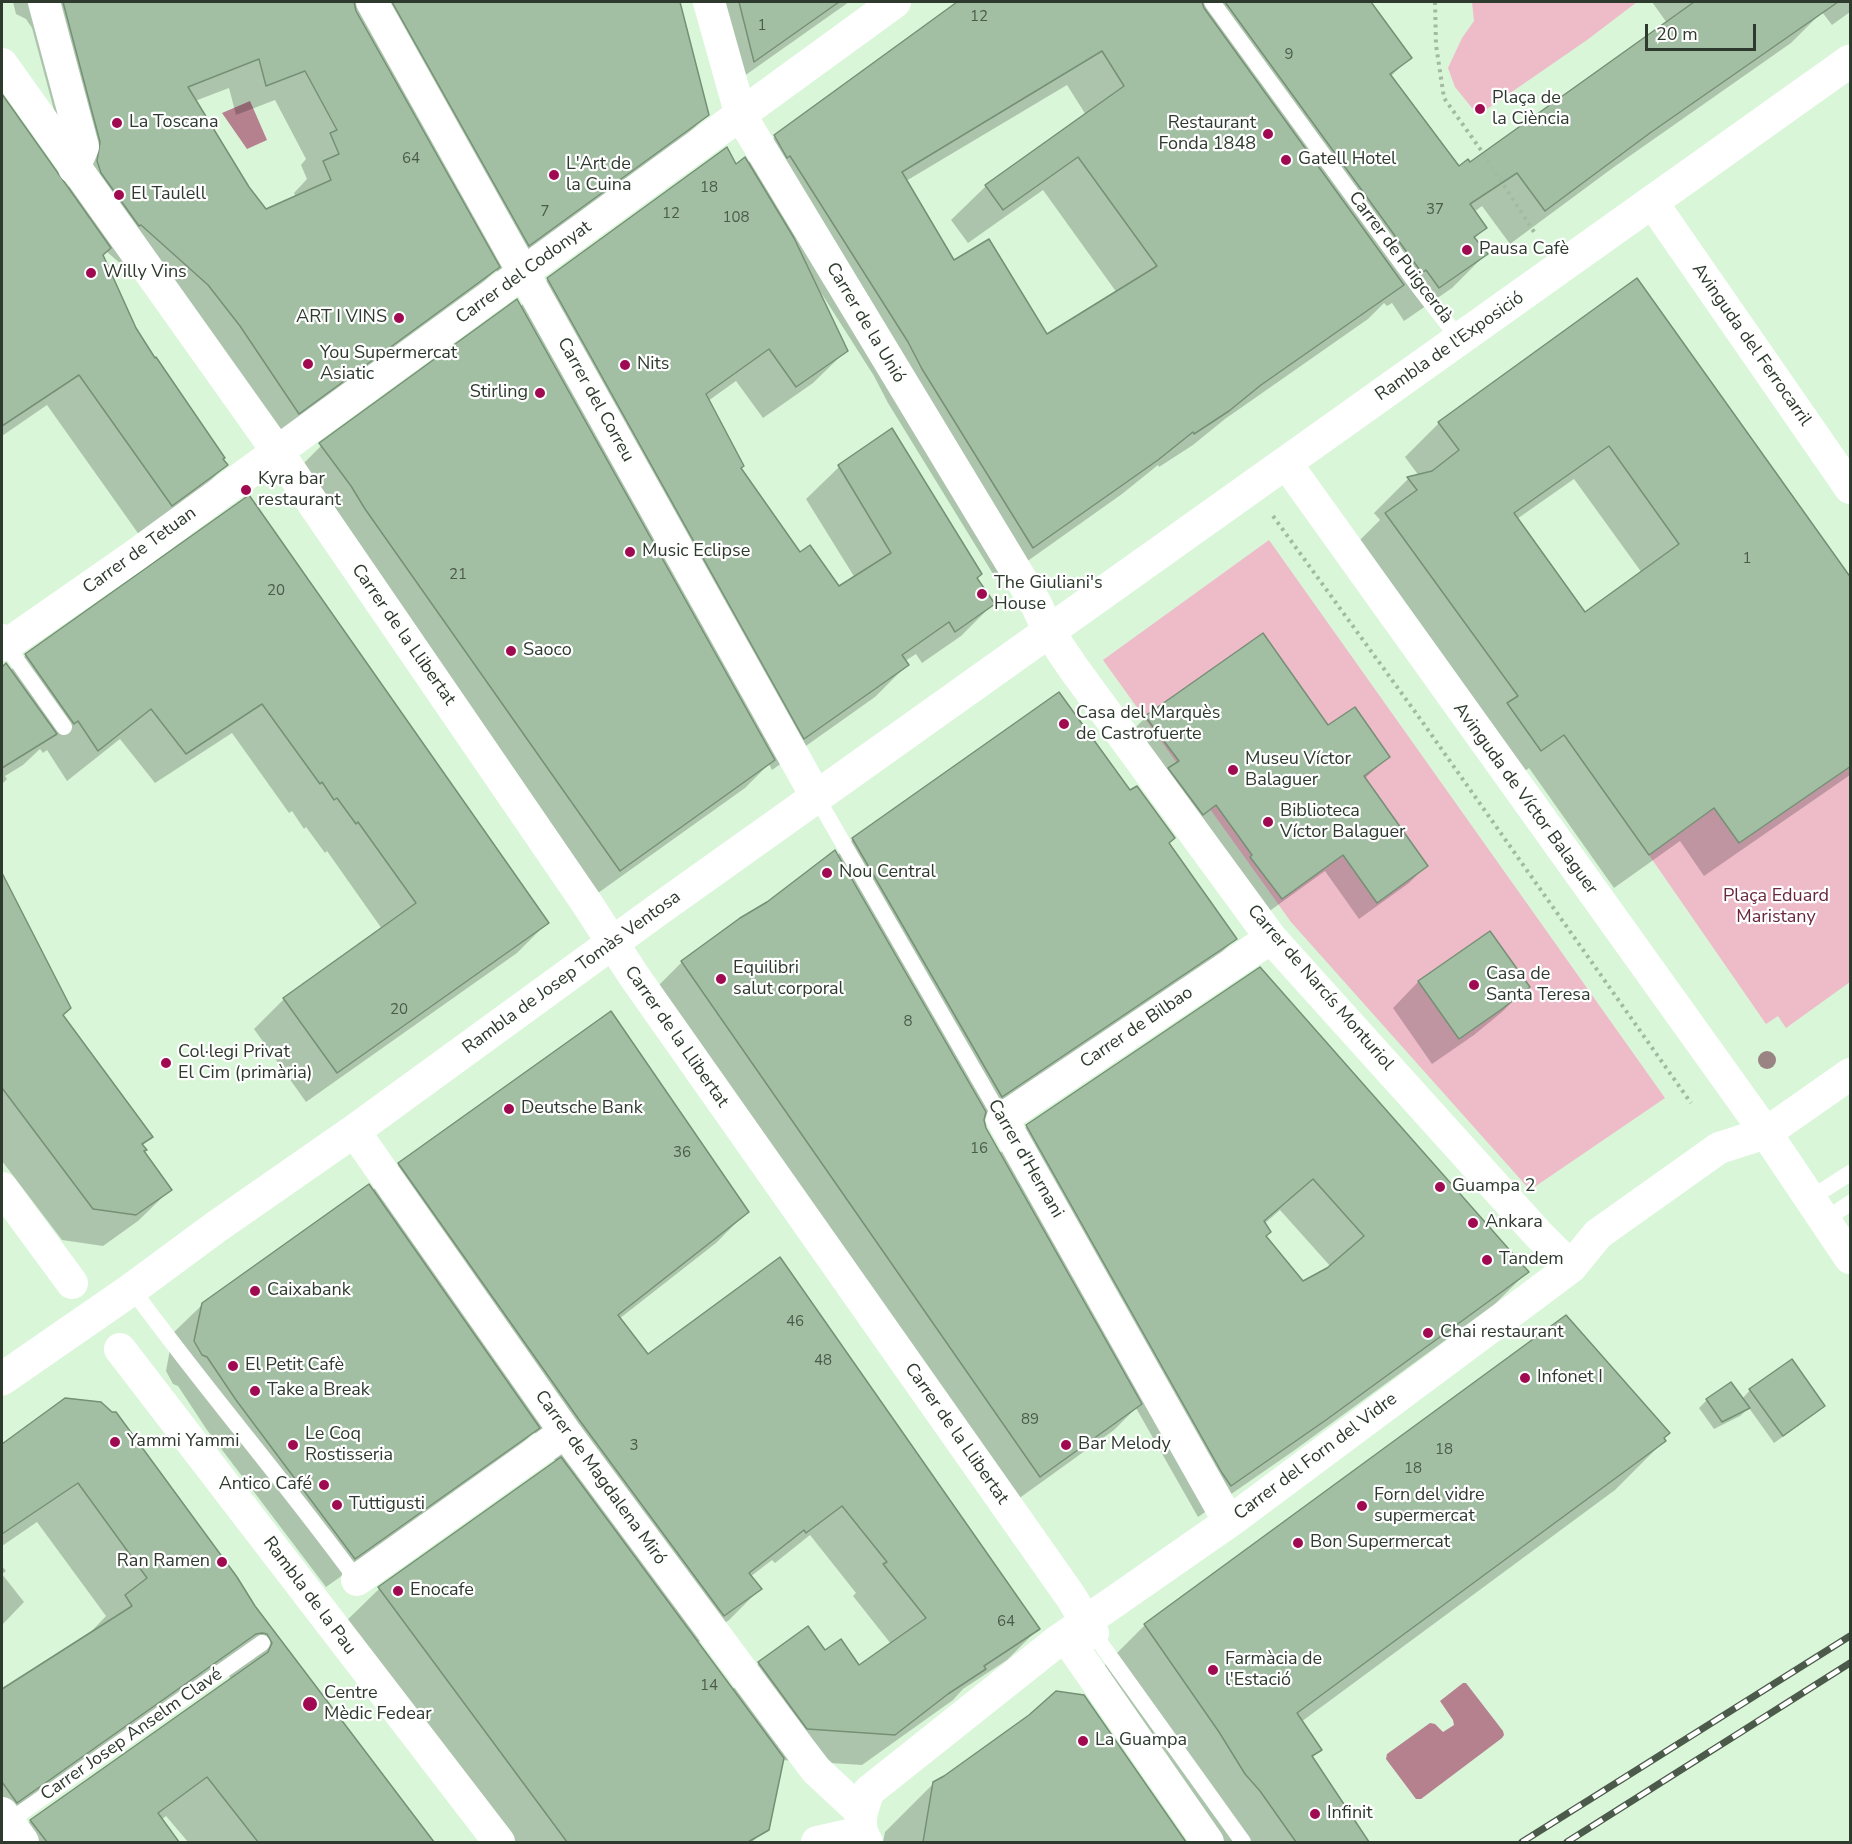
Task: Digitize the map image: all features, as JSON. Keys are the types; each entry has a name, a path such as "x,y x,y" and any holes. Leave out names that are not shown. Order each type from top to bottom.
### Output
{"street":[{"path":"45,2 83,147 74,168"},
{"name":"Carrer del Correu","path":"372,2 817,798"},
{"name":"Carrer de la Unió","path":"709,2 741,116 1036,604 1049,632"},
{"name":"Carrer del Codonyat","path":"277,451 895,2"},
{"name":"Rambla de l'Exposició","path":"1049,632 1851,61"},
{"name":"Carrer de la Llibertat","path":"2,64 277,451 580,892 612,944 1071,1597 1081,1630 1208,1842"},
{"name":"Avinguda del Ferrocarril","path":"1652,202 1851,488"},
{"name":"Carrer de Tetuan","path":"3,645 134,556 277,451"},
{"name":"Avinguda de Víctor Balaguer","path":"1286,463 1766,1133"},
{"name":"Rambla de Josep Tomàs Ventosa","path":"2,1379 354,1131 551,987 1049,632"},
{"name":"Carrer de Narcís Monturiol","path":"1049,632 1271,938 1570,1267"},
{"name":"Carrer de Bilbao","path":"1002,1119 1271,938"},
{"path":"1850,1257 1766,1133 1851,1074"},
{"name":"Carrer d'Hernani","path":"1002,1119 1229,1522"},
{"name":"Carrer de Magdalena Miró","path":"354,1131 565,1432 816,1770 865,1819"},
{"name":"Carrer del Forn del Vidre","path":"817,1842 865,1819 1081,1630 1570,1267 1598,1234 1719,1148 1766,1133"},
{"path":"2,1188 72,1283"},
{"name":"Rambla de la Pau","path":"120,1349 499,1842"},
{"path":"357,1580 565,1432"}],"lane":[{"name":"Carrer de Puigcerdà","path":"1212,2 1460,340"},
{"path":"3,645 64,727"},
{"name":"Carrer d'Hernani","path":"817,798 1002,1119"},
{"path":"1818,1209 1851,1173"},
{"path":"1818,1209 1851,1203"},
{"path":"132,1289 290,1490 357,1580"},
{"name":"Carrer de la Llibertat","path":"1081,1630 1243,1842"},
{"name":"Carrer Josep Anselm Clavé","path":"9,1826 262,1643"}],"path":[{"path":"1435,2 1436,45 1444,98 1536,235"},
{"path":"1273,515 1421,720 1691,1103"}],"green space":[{"path":"1472,2 1637,2 1587,40 1487,109 1472,108 1455,87 1448,68 1462,38 1474,21"},
{"path":"1269,540 1665,1098 1530,1190 1291,922 1103,660"},
{"name":"Plaça Eduard Maristany","path":"1850,766 1850,982 1786,1028 1778,1016 1766,1024 1649,855 1714,808 1739,843"}],"shaded area":[{"path":"250,101 267,140 247,149 222,113"},
{"path":"1466,1683 1504,1735 1421,1799 1416,1799 1386,1759 1387,1754 1430,1723 1435,1724 1443,1732 1454,1725 1440,1701"}],"building":[{"path":"63,2 354,2 356,11 500,267 299,414 240,326 208,285 141,225 139,226 101,173 97,161 100,142","holes":["259,59 266,86 305,71 337,130 330,133 339,154 323,161 331,180 266,209 249,187 188,87"]},
{"path":"392,2 680,2 709,115 529,246"},
{"path":"739,2 839,2 754,62"},
{"path":"957,2 1202,2 1204,8 1404,285 1261,385 1229,411 1194,434 1193,432 1158,460 1033,548 922,369 908,342 790,156 787,158 774,135","holes":["1102,51 1124,86 985,185 1003,210 1078,157 1157,266 1047,334 989,239 954,260 902,172"]},
{"path":"1225,2 1371,2 1412,58 1390,74 1459,166 1468,159 1470,162 1694,2 1838,2 1650,133 1545,211 1517,173 1470,204 1487,228 1474,237 1488,254 1439,288 1426,270 1422,273"},
{"path":"2,94 111,248 103,255 136,328 228,465 172,506 79,375 2,426"},
{"path":"727,147 736,164 745,157 794,238 848,351 796,387 769,349 706,394 744,466 741,468 800,552 810,545 839,586 891,553 838,465 892,428 982,574 977,578 995,604 955,632 949,622 902,655 909,665 804,739 547,278"},
{"path":"1637,278 1851,578 1851,766 1739,843 1714,808 1649,855 1564,735 1541,751 1507,703 1518,696 1385,513 1417,490 1407,477 1432,471 1459,450 1438,422","holes":["1609,446 1679,544 1585,612 1514,513"]},
{"path":"517,299 775,760 620,871 319,443"},
{"path":"249,495 549,923 337,1073 283,998 416,903 358,822 356,824 337,798 334,800 322,782 320,784 262,704 186,754 151,709 98,751 78,721 74,724 25,654"},
{"name":"Museu Víctor Balaguer","path":"1263,633 1328,725 1355,707 1390,757 1364,776 1428,866 1377,903 1343,855 1282,899 1250,857 1252,855 1216,805 1203,815 1168,768 1179,761 1145,716"},
{"path":"6,663 57,734 2,768 2,667"},
{"path":"1059,692 1130,790 1137,786 1175,838 1169,843 1237,939 1002,1097 852,838"},
{"path":"835,850 986,1112 984,1120 986,1128 1142,1404 1040,1477 681,961 740,918 767,902"},
{"path":"2,873 71,1008 63,1015 153,1137 142,1144 147,1150 144,1151 172,1190 136,1215 93,1209 2,1088"},
{"name":"Casa de Santa Teresa","path":"1490,931 1530,987 1459,1039 1418,981"},
{"path":"1260,967 1529,1272 1326,1420 1231,1486 1026,1125","holes":["1313,1179 1364,1236 1327,1268 1303,1281 1266,1236 1271,1232 1264,1221"]},
{"path":"611,1011 749,1212 618,1315 648,1354 780,1257 1040,1629 984,1666 986,1669 948,1694 895,1735 807,1729 758,1662 808,1626 825,1650 841,1639 859,1665 926,1618 883,1564 887,1562 842,1506 806,1533 804,1530 749,1573 762,1589 724,1616 580,1421 398,1163"},
{"path":"369,1184 540,1428 355,1559 236,1400 207,1357 202,1355 194,1341 202,1303"},
{"path":"1566,1315 1670,1433 1664,1438 1666,1441 1297,1713 1322,1750 1312,1756 1369,1842 1296,1842 1245,1774 1219,1732 1144,1624"},
{"path":"1792,1359 1825,1406 1783,1436 1749,1389"},
{"path":"1731,1382 1750,1408 1722,1422 1706,1399"},
{"path":"65,1398 101,1402 112,1412 116,1412 237,1577 255,1606 434,1842 258,1842 207,1777 158,1813 179,1842 47,1842 30,1820 268,1652 272,1643 267,1634 256,1634 17,1803 2,1782 2,1689 132,1606 125,1595 147,1578 78,1483 2,1534 2,1444"},
{"path":"561,1457 784,1758 769,1830 748,1842 567,1842 378,1587"},
{"path":"1056,1691 1084,1695 1186,1842 923,1842 933,1782 1029,1715"}],"railway":[{"path":"1522,1842 1850,1636"},
{"path":"1567,1842 1850,1663"}],"place":[{"name":"Plaça de la Ciència","path":"1480,109"},
{"name":"La Toscana","path":"117,123"},
{"name":"Restaurant Fonda 1848","path":"1268,134"},
{"name":"Gatell Hotel","path":"1286,160"},
{"name":"L'Art de la Cuina","path":"554,175"},
{"name":"El Taulell","path":"119,195"},
{"name":"Pausa Cafè","path":"1467,250"},
{"name":"Willy Vins","path":"91,273"},
{"name":"ART I VINS","path":"399,318"},
{"name":"You Supermercat Asiatic","path":"308,364"},
{"name":"Nits","path":"625,365"},
{"name":"Stirling","path":"540,393"},
{"name":"Kyra bar restaurant","path":"246,490"},
{"name":"Music Eclipse","path":"630,552"},
{"name":"The Giuliani's House","path":"982,594"},
{"name":"Saoco","path":"511,651"},
{"name":"Casa del Marquès de Castrofuerte","path":"1064,724"},
{"name":"Museu Víctor Balaguer","path":"1233,770"},
{"name":"Biblioteca Víctor Balaguer","path":"1268,822"},
{"name":"Nou Central","path":"827,873"},
{"name":"Equilibri salut corporal","path":"721,979"},
{"name":"Casa de Santa Teresa","path":"1474,985"},
{"name":"Col·legi Privat El Cim (primària)","path":"166,1063"},
{"name":"Deutsche Bank","path":"509,1109"},
{"name":"Guampa 2","path":"1440,1187"},
{"name":"Ankara","path":"1473,1223"},
{"name":"Tandem","path":"1487,1260"},
{"name":"Caixabank","path":"255,1291"},
{"name":"Chai restaurant","path":"1428,1333"},
{"name":"El Petit Cafè","path":"233,1366"},
{"name":"Infonet I","path":"1525,1378"},
{"name":"Take a Break","path":"255,1391"},
{"name":"Yammi Yammi","path":"115,1442"},
{"name":"Le Coq Rostisseria","path":"293,1445"},
{"name":"Bar Melody","path":"1066,1445"},
{"name":"Antico Café","path":"324,1485"},
{"name":"Tuttigusti","path":"337,1505"},
{"name":"Forn del vidre supermercat","path":"1362,1506"},
{"name":"Bon Supermercat","path":"1298,1543"},
{"name":"Ran Ramen","path":"222,1562"},
{"name":"Enocafe","path":"398,1591"},
{"name":"Farmàcia de l'Estació","path":"1213,1670"},
{"name":"Centre Mèdic Fedear","path":"310,1704"},
{"name":"La Guampa","path":"1083,1741"},
{"name":"Infinit","path":"1315,1814"}]}
